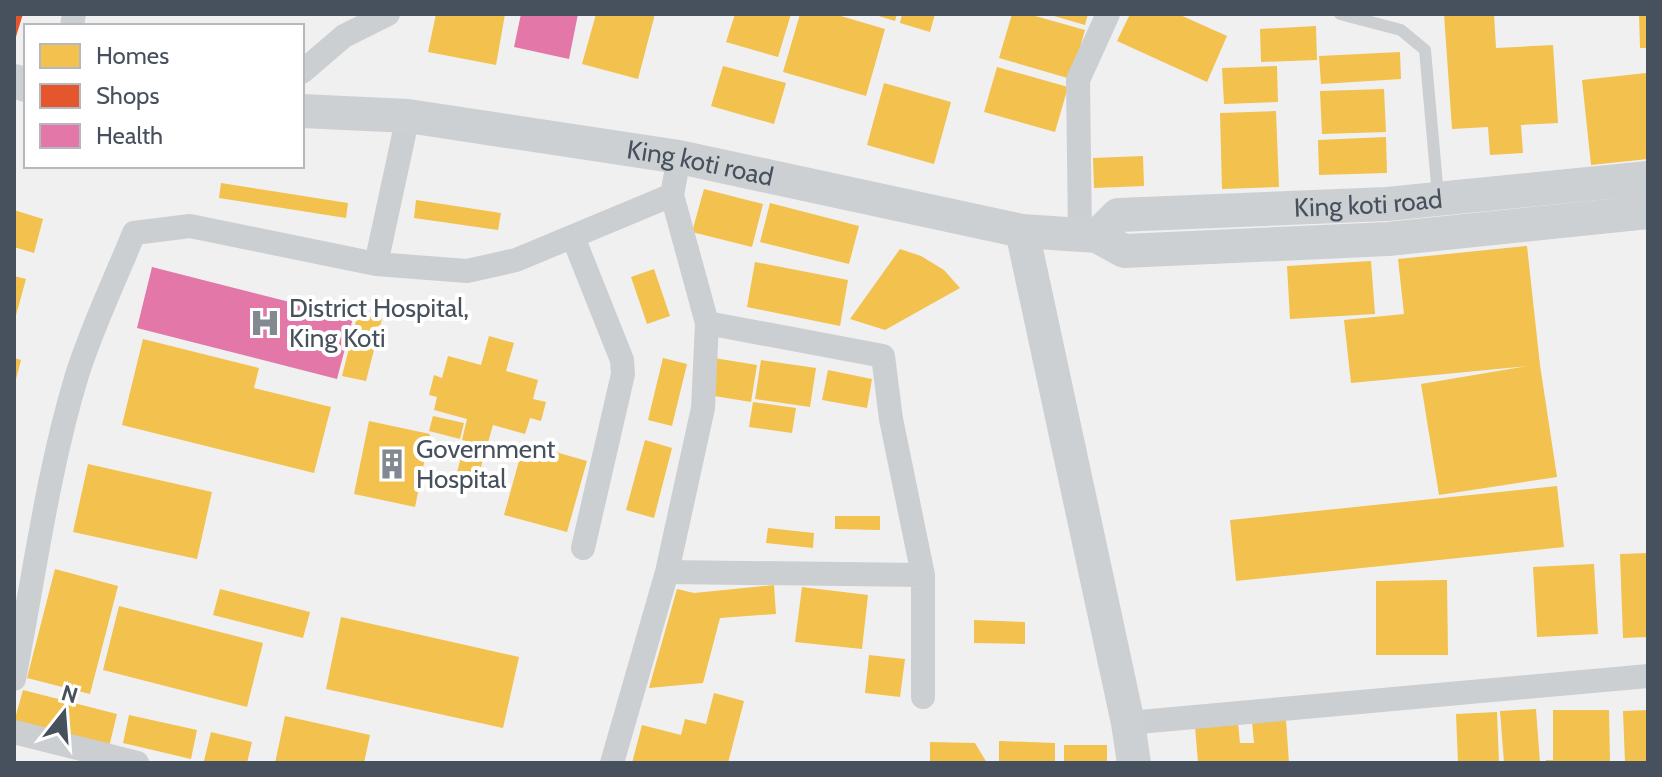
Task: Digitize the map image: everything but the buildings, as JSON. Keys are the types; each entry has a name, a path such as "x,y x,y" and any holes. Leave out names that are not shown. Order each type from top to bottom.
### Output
{"street":[{"path":"304,70 347,25 388,14"},
{"path":"1089,236 1078,80 1108,14"},
{"name":"King koti road","path":"304,111 408,116 679,157 1022,231 1089,236 1124,251 1388,239 1648,212"},
{"path":"376,264 408,116"},
{"path":"612,763 667,572 703,408 707,323 672,195 679,157"},
{"name":"King koti road","path":"1089,236 1118,215 1387,204 1648,178"},
{"path":"14,679 56,453 78,372 134,233 190,226 376,264 467,271 516,260 672,195"},
{"path":"1022,231 1134,763"},
{"path":"573,237 619,349 623,374 583,548"},
{"path":"707,323 883,356 891,419 923,575 923,697"},
{"path":"667,572 923,575"},
{"path":"1128,723 1648,676"},
{"path":"14,732 137,763"}],"lane":[{"path":"1340,14 1401,30 1425,50 1439,199"}],"place":[{"name":"District Hospital, King Koti","path":"265,323"},
{"name":"Government Hospital","path":"392,464"}]}
